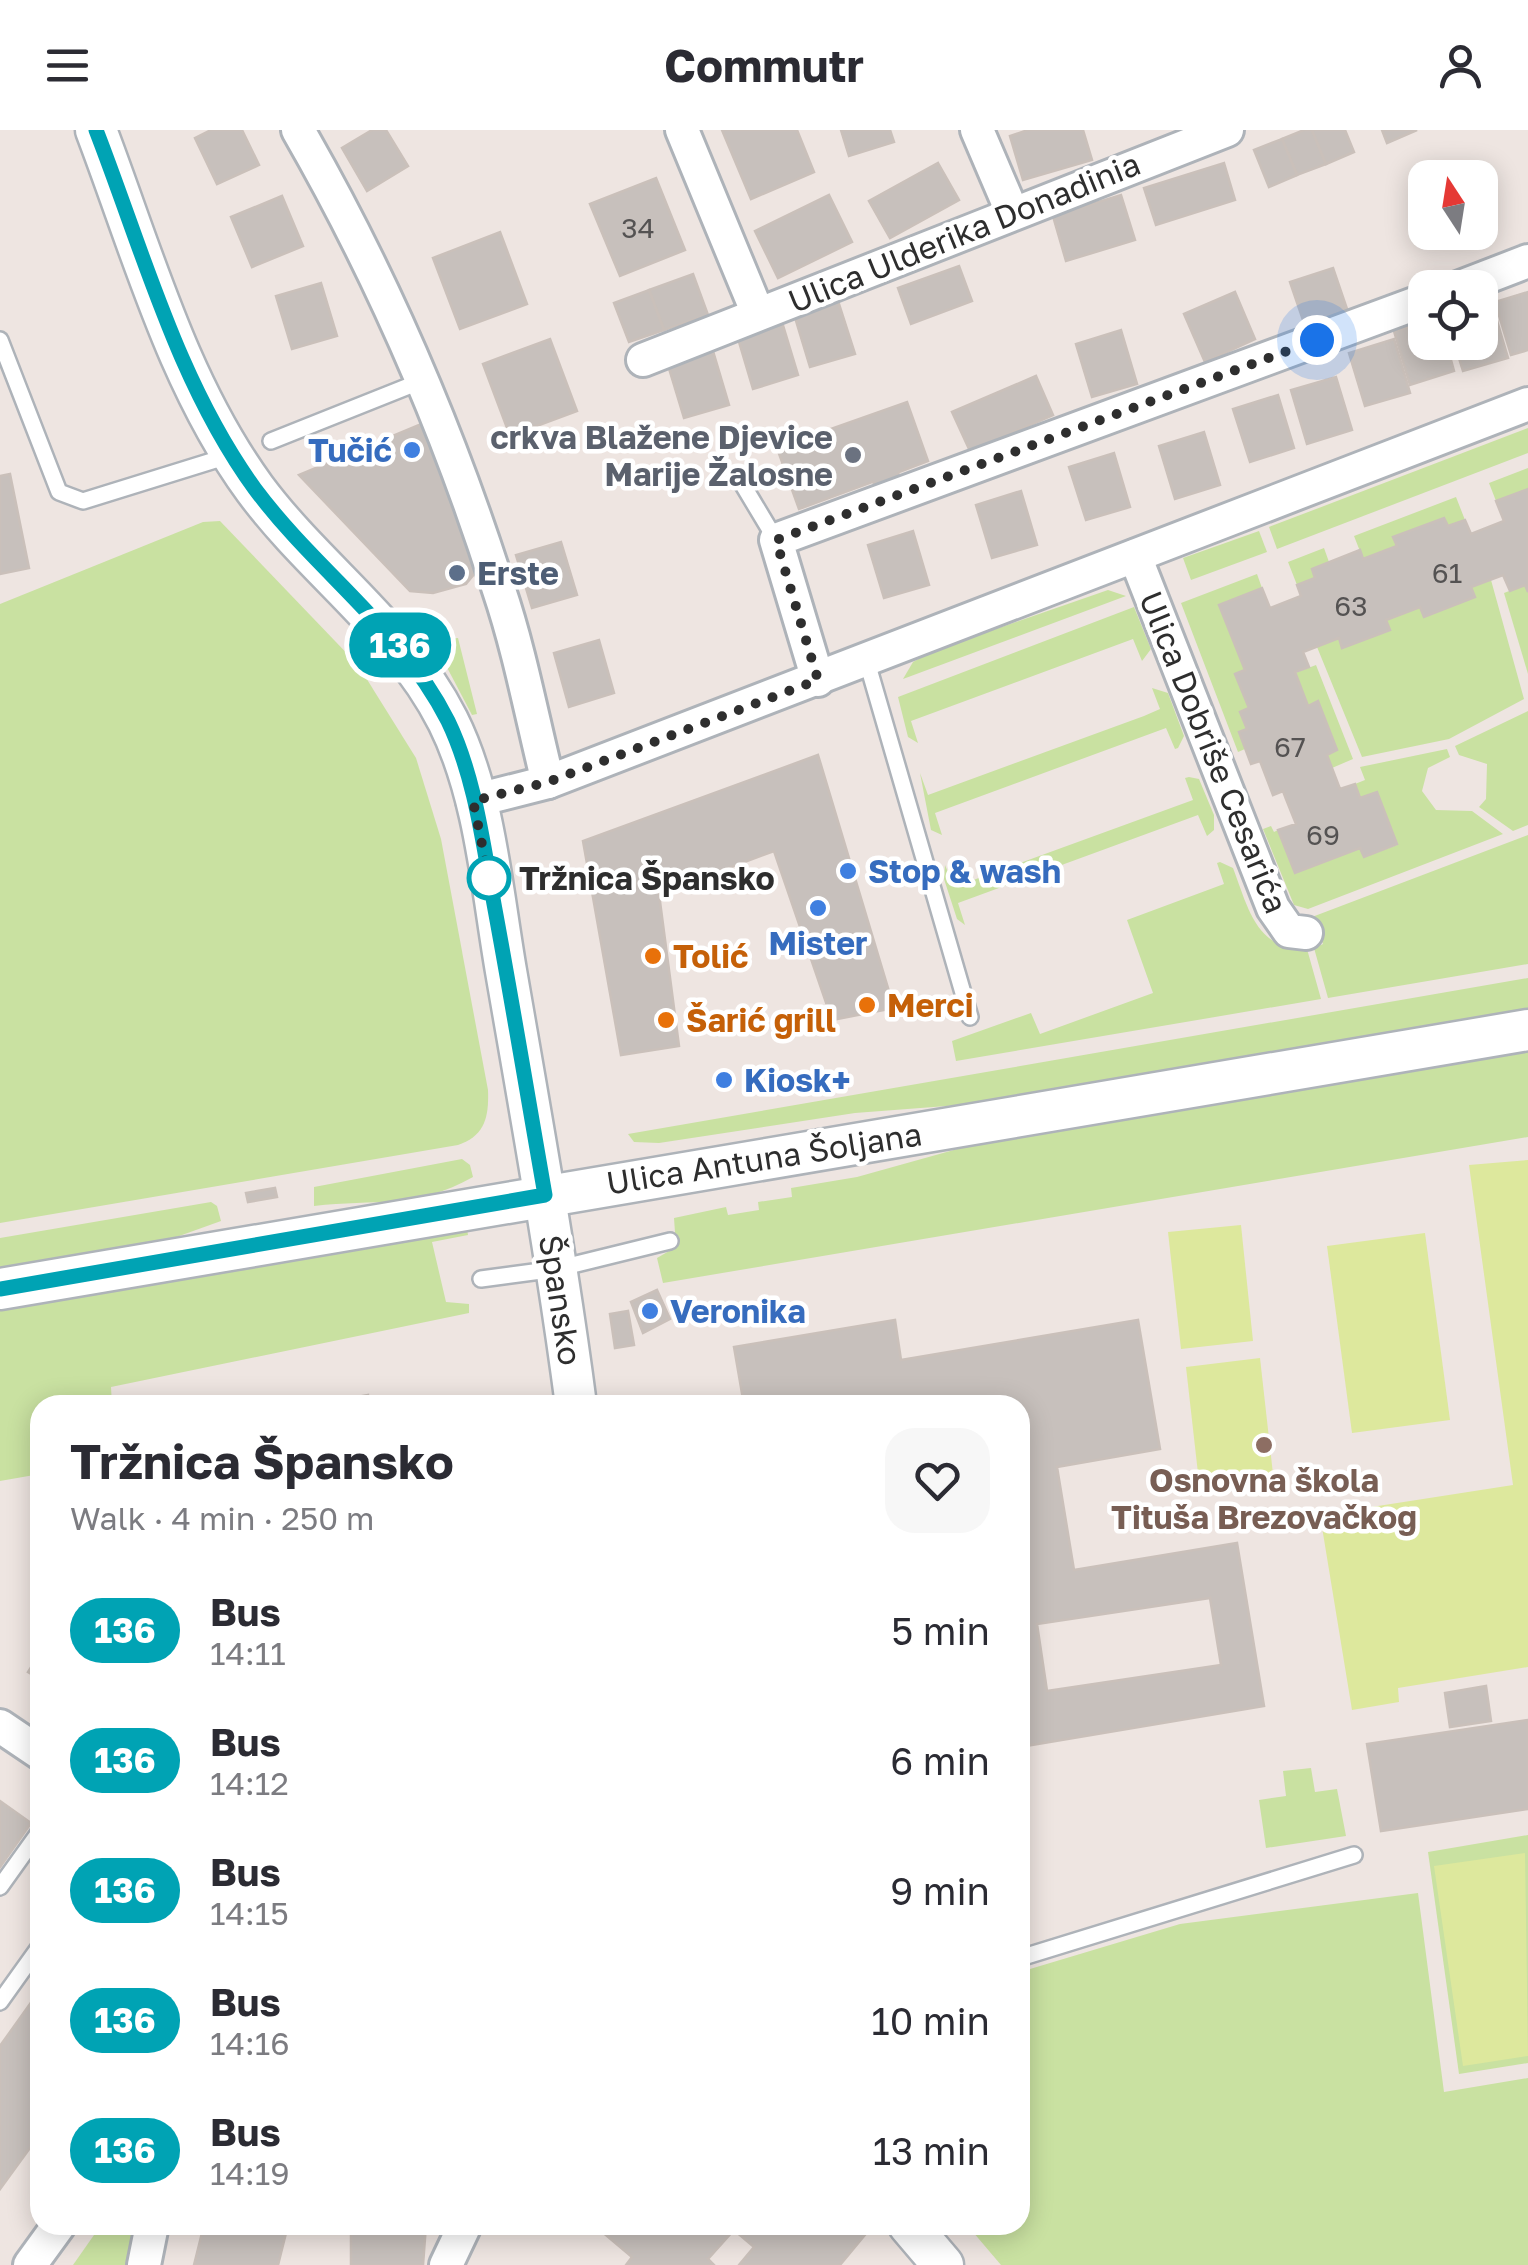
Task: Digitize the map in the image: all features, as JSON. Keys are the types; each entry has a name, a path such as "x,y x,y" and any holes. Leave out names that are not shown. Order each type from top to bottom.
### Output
{"street":[{"name":"Špansko","path":"96,130 179,350 232,454 277,515 411,660 462,753 545,1195 575,1395"},
{"path":"298,130 356,231 424,380 500,592 548,782"},
{"name":"Ulica Ulderika Donadinia","path":"682,130 758,314"},
{"path":"977,130 1012,212"},
{"name":"Ulica Ulderika Donadinia","path":"643,360 1227,130"},
{"path":"1498,273 1528,262"},
{"path":"818,680 776,540 1408,306"},
{"name":"Ulica Dobriše Cesarića","path":"473,801 548,782 867,662 1528,404"},
{"name":"Ulica Dobriše Cesarića","path":"1135,556 1273,908 1289,931 1306,933"},
{"name":"Ulica Antuna Šoljana","path":"0,1289 1528,1030"},
{"path":"0,1726 30,1746"},
{"path":"30,2265 52,2235"},
{"path":"144,2265 150,2235"},
{"path":"446,2265 460,2235"},
{"path":"917,2235 943,2265"}],"lane":[{"path":"0,340 58,492 83,501 232,454"},
{"path":"272,441 424,380"},
{"path":"740,480 776,540"},
{"path":"867,662 970,1017"},
{"path":"481,1279 556,1269 670,1240"},
{"path":"0,1887 30,1845"},
{"path":"1030,1955 1354,1854"},
{"path":"0,2002 30,1960"}],"green space":[{"path":"1528,428 1528,453 1277,549 1269,527"},
{"path":"1528,468 1528,489 1496,501 1489,483"},
{"path":"1456,497 1465,520 1448,526 1443,518 1394,537 1397,546 1363,559 1354,536"},
{"path":"220,521 358,665 416,758 441,839 488,1090 484,1124 474,1136 458,1145 0,1223 0,604 203,522"},
{"path":"1259,531 1267,552 1191,580 1183,558"},
{"path":"1324,548 1329,562 1312,569 1315,578 1297,585 1288,562"},
{"path":"1257,574 1262,588 1220,605 1245,670 1235,674 1249,708 1240,712 1247,729 1239,732 1245,749 1238,752 1181,603"},
{"path":"1491,580 1524,699 1449,739 1362,757 1317,647 1339,638 1343,648 1390,630 1386,620 1420,607 1425,617 1475,597 1471,587"},
{"path":"1525,585 1528,592 1528,674 1504,593"},
{"path":"1108,590 1126,596 903,679 913,662 933,651"},
{"path":"1134,607 1151,649 1142,661 1133,639 911,721 918,743 908,737 898,697"},
{"path":"458,638 477,714 472,715 441,656 444,639"},
{"path":"1316,665 1353,759 1332,768 1327,755 1337,750 1317,702 1308,706 1295,673"},
{"path":"1152,688 1168,693 1184,736 1178,748 1175,749 1166,728 935,813 942,835 931,830 920,773 928,795 1144,716 1160,709"},
{"path":"1528,711 1528,825 1513,831 1479,807 1486,799 1487,764 1459,755 1455,746"},
{"path":"1447,749 1450,757 1428,768 1422,791 1436,810 1472,811 1503,834 1308,909 1294,905 1263,829 1271,826 1274,832 1278,830 1295,873 1360,848 1364,857 1397,845 1377,793 1360,798 1355,784 1365,780 1360,767"},
{"path":"1185,778 1199,779 1214,815 1214,830 1207,836 1198,815 958,903 965,925 957,919 944,879 945,865 954,887 1193,800"},
{"path":"1528,835 1528,964 1328,998 1314,948 1323,944 1312,917"},
{"path":"1217,863 1233,868 1256,924 1265,935 1290,948 1307,949 1321,999 956,1061 952,1041 1031,1013 1040,1034 1153,993 1127,920 1224,884"},
{"path":"1528,978 1528,1013 986,1103 855,1113 659,1143 634,1142 628,1134"},
{"path":"1528,1050 1528,1137 663,1283 657,1258 676,1247 674,1218 726,1207 728,1215 759,1210 758,1202 792,1197 791,1188 857,1177 986,1141"},
{"path":"462,1159 470,1165 473,1177 433,1194 395,1201 314,1206 314,1187"},
{"path":"1528,1160 1528,1667 1398,1688 1399,1702 1352,1710 1320,1515 1513,1485 1469,1165"},
{"path":"211,1202 217,1206 221,1221 157,1244 0,1272 0,1238"},
{"path":"1241,1225 1253,1341 1181,1349 1168,1232"},
{"path":"467,1229 468,1235 432,1242 446,1302 469,1304 469,1313 111,1387 111,1395 30,1395 30,1476 0,1481 0,1309"},
{"path":"1425,1233 1450,1420 1352,1433 1327,1246"},
{"path":"1260,1358 1274,1483 1200,1491 1186,1367"},
{"path":"1311,1768 1315,1792 1337,1789 1346,1836 1266,1848 1259,1800 1286,1796 1283,1771"},
{"path":"1528,1835 1528,2063 1459,2074 1428,1852"},
{"path":"1525,1853 1528,2056 1463,2066 1434,1866"},
{"path":"1418,1893 1444,2092 1528,2078 1528,2265 1001,2265 976,2235 1030,2235 1030,1969 1180,1924"},
{"path":"94,2235 136,2235 129,2265 73,2265"}],"building":[{"path":"211,130 242,130 259,165 217,184 195,138"},
{"path":"372,130 386,130 408,166 367,191 342,148"},
{"path":"722,130 797,130 814,172 751,199"},
{"path":"841,130 890,130 894,142 849,156"},
{"path":"1028,130 1083,130 1092,160 1023,180 1010,136"},
{"path":"1312,130 1326,164 1297,175 1282,139"},
{"path":"1312,130 1345,130 1354,152 1326,164"},
{"path":"1382,130 1417,130 1387,143"},
{"path":"1282,139 1297,175 1269,187 1254,150"},
{"path":"938,163 959,200 890,238 869,201"},
{"path":"1224,163 1235,200 1156,225 1144,188"},
{"path":"656,178 685,250 620,276 590,204"},
{"path":"829,195 852,242 778,278 755,231"},
{"path":"1121,195 1135,240 1066,261 1053,216"},
{"path":"282,196 303,246 252,267 231,217"},
{"path":"500,232 527,304 460,329 433,258"},
{"path":"959,266 972,301 911,324 898,288"},
{"path":"1333,268 1347,309 1304,323 1290,282"},
{"path":"693,274 708,315 664,330 649,290"},
{"path":"321,283 337,336 292,349 276,296"},
{"path":"649,290 664,330 629,342 614,303"},
{"path":"1235,292 1255,339 1205,362 1184,314"},
{"path":"1528,292 1528,350 1511,355 1498,301"},
{"path":"838,301 855,354 810,367 794,314"},
{"path":"782,322 798,375 753,389 737,335"},
{"path":"1498,324 1508,358 1463,371 1460,360 1498,360"},
{"path":"1408,327 1408,360 1451,360 1454,371 1410,385 1394,331"},
{"path":"1121,330 1137,384 1092,397 1076,344"},
{"path":"550,339 577,411 510,436 483,364"},
{"path":"1394,339 1410,393 1365,406 1349,353"},
{"path":"713,351 729,405 684,418 668,365"},
{"path":"1036,376 1053,415 970,451 952,412"},
{"path":"1336,377 1352,430 1307,444 1291,390"},
{"path":"1278,395 1294,448 1250,462 1233,409"},
{"name":"crkva Blažene Djevice Marije Žalosne","path":"907,402 928,461 899,472 891,490 872,482 799,509 777,448"},
{"path":"424,423 475,555 475,573 466,584 433,593 410,591 299,475"},
{"path":"1204,432 1220,485 1175,499 1159,446"},
{"path":"1114,453 1130,507 1086,520 1069,467"},
{"path":"10,474 29,568 0,574 0,476"},
{"path":"1528,489 1528,592 1525,585 1510,591 1503,575 1471,587 1475,597 1424,617 1420,607 1386,620 1390,630 1342,648 1339,638 1303,652 1309,667 1295,672 1308,706 1318,701 1337,750 1327,755 1340,789 1355,784 1360,798 1377,792 1397,844 1364,857 1360,848 1295,873 1278,830 1296,824 1283,791 1273,795 1260,761 1251,764 1239,732 1247,729 1240,712 1249,708 1235,674 1245,670 1219,605 1262,588 1270,608 1301,596 1297,585 1315,578 1312,569 1360,550 1363,559 1397,546 1393,537 1444,518 1448,526 1465,520 1471,534 1504,521 1496,501"},
{"path":"1021,491 1037,545 992,558 976,505"},
{"path":"913,531 929,585 884,598 868,545"},
{"path":"561,542 577,595 532,608 516,555"},
{"path":"599,640 614,693 569,707 554,653"},
{"path":"818,755 894,1008 832,1020 774,851 659,894 679,1046 621,1055 583,841"},
{"path":"275,1188 277,1197 248,1202 246,1193"},
{"name":"Veronika","path":"657,1290 670,1319 643,1333 631,1302"},
{"path":"628,1311 634,1345 615,1348 610,1314"},
{"path":"895,1320 901,1360 1138,1320 1160,1449 1057,1467 1074,1570 1237,1543 1264,1706 1030,1745 1030,1395 742,1395 734,1347","holes":["1210,1598 1221,1665 1047,1691 1037,1624"]},
{"path":"1486,1686 1491,1721 1450,1727 1445,1693"},
{"path":"1528,1720 1528,1809 1381,1831 1367,1744"},
{"path":"0,1801 30,1824 0,1867"},
{"path":"30,2004 30,2148 0,2189 0,2046"},
{"path":"202,2235 286,2235 278,2265 194,2265"},
{"path":"351,2235 425,2235 423,2265 351,2265"},
{"path":"606,2235 730,2235 708,2259 714,2265 626,2265 632,2257"},
{"path":"740,2235 865,2235 840,2265 739,2265 754,2247"}],"bus line":[{"name":"136","path":"0,1289 545,1195 483,844 462,753 436,700 398,643 277,515 232,454 200,398 179,350 96,130"}],"place":[{"name":"Tučić","path":"412,450"},
{"name":"crkva Blažene Djevice Marije Žalosne","path":"853,455"},
{"name":"Erste","path":"457,573"},
{"name":"Stop & wash","path":"848,871"},
{"name":"Tržnica Špansko","path":"489,878"},
{"name":"Mister","path":"818,908"},
{"name":"Tolić","path":"653,956"},
{"name":"Merci","path":"867,1005"},
{"name":"Šarić grill","path":"666,1020"},
{"name":"Kiosk+","path":"724,1080"},
{"name":"Veronika","path":"650,1311"},
{"name":"Osnovna škola Tituša Brezovačkog","path":"1264,1445"}],"route":[{"path":"489,878 473,801 548,782 818,680 776,540 1317,340"}]}
